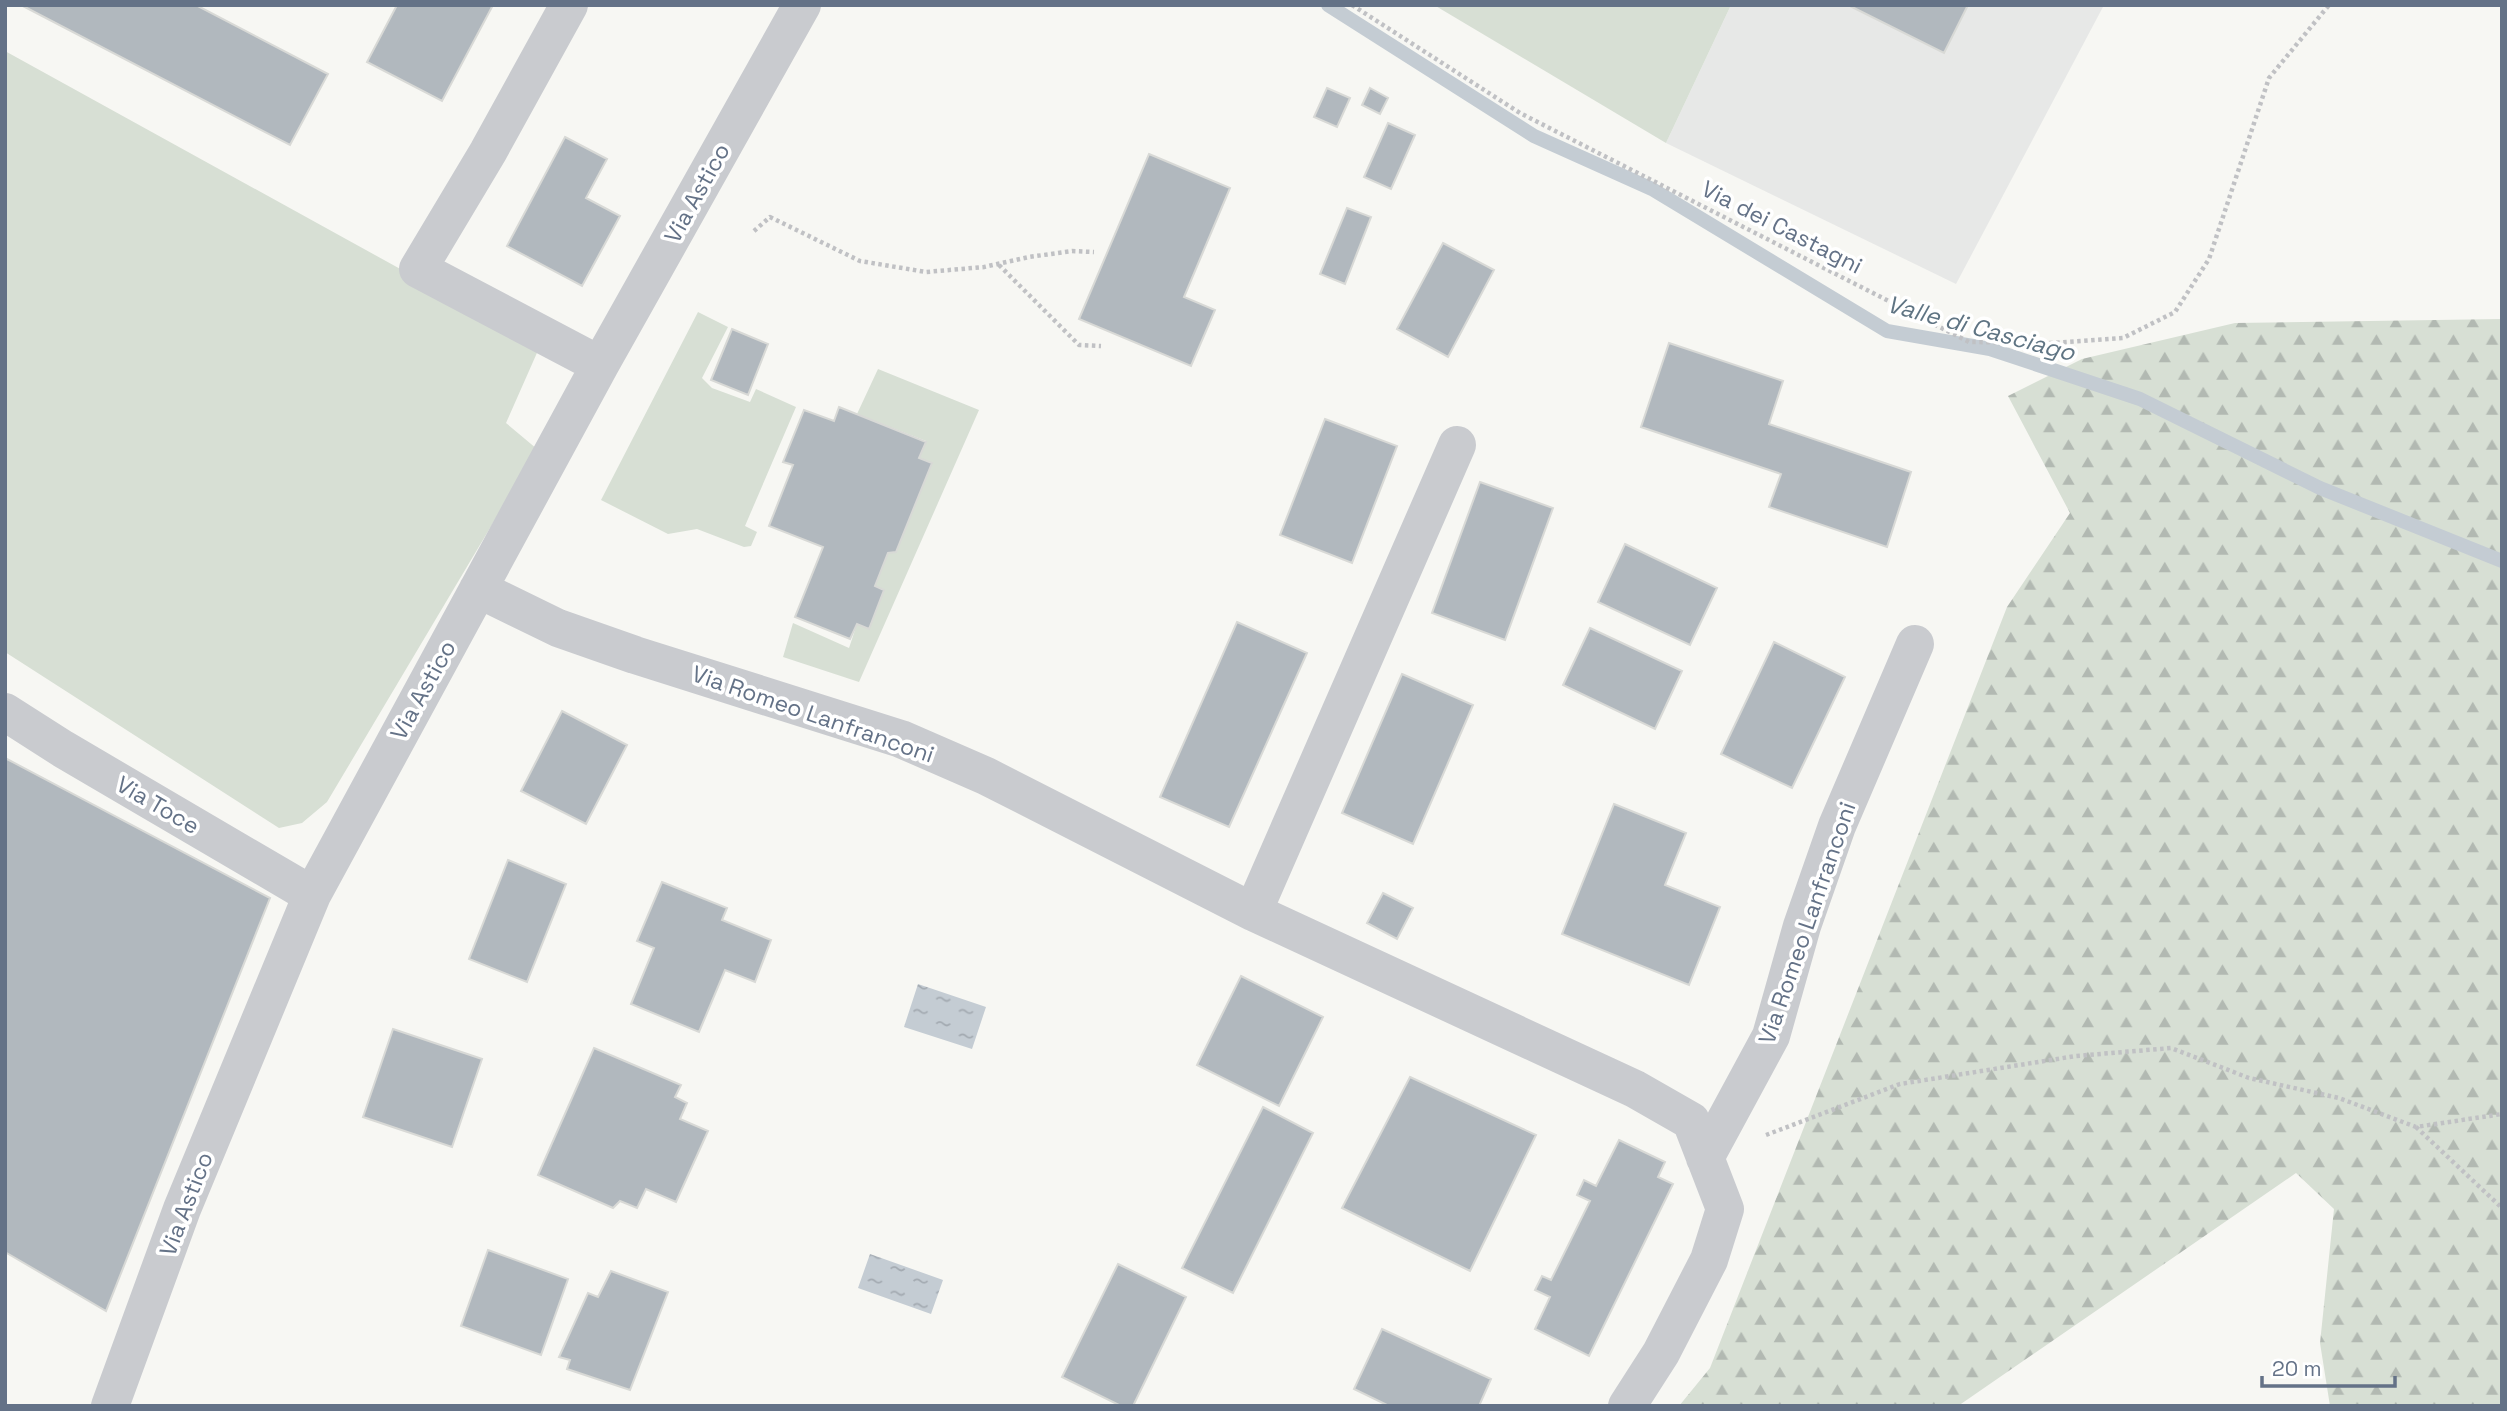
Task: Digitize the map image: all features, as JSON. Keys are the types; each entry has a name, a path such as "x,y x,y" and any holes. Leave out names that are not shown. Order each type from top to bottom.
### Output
{"street":[{"path":"569,5 488,152 418,269 600,365"},
{"name":"Via Astico","path":"110,1406 182,1209 312,895 600,365 802,5"},
{"path":"1253,912 1457,445"},
{"name":"Via Romeo Lanfranconi","path":"478,589 558,628 625,652 901,739 986,776 1253,912 1635,1089 1691,1121 1725,1209 1709,1260 1661,1353 1627,1406"},
{"name":"Via Romeo Lanfranconi","path":"1705,1158 1771,1036 1801,926 1838,826 1915,644"},
{"name":"Via Toce","path":"5,712 312,895"}],"path":[{"name":"Via dei Castagni","path":"1353,5 1520,113 1969,342 2054,343 2123,338 2175,312 2209,259 2269,78 2329,5"},
{"path":"754,231 769,217 860,261 926,272 998,264 1072,251 1094,253"},
{"path":"998,264 1079,345 1101,346"},
{"path":"1705,1158 1900,1084 2076,1056 2171,1048 2249,1078 2339,1098 2416,1127 2502,1209"},
{"path":"2416,1127 2502,1114"}],"shaded area":[{"path":"1731,5 2104,5 1956,284 1666,143"}],"green space":[{"path":"1434,5 1731,5 1666,143"},
{"path":"5,51 540,346 506,423 537,449 327,802 302,823 279,828 5,652"},
{"path":"698,312 728,327 702,378 712,388 750,402 756,389 796,407 745,526 757,532 751,546 744,547 697,529 668,534 601,500"},
{"path":"2502,319 2502,1406 2330,1406 2320,1343 2334,1209 2296,1173 1958,1406 1679,1406 1710,1368 2007,607 2070,513 2008,396 2082,359 2235,323"},
{"path":"878,369 979,410 859,682 783,657 793,623 849,648 857,624 869,628 884,590 875,586 888,553 896,552 932,464 919,458 926,441 857,414"}],"water":[{"path":"918,984 986,1007 972,1049 904,1027"},
{"path":"870,1254 943,1280 931,1314 858,1288"}],"building":[{"path":"21,5 196,5 328,74 290,145"},
{"path":"397,5 493,5 442,101 367,62"},
{"path":"1848,5 1968,5 1944,53"},
{"path":"1327,88 1350,98 1337,127 1314,117"},
{"path":"1370,88 1388,98 1380,114 1362,105"},
{"path":"1388,123 1415,135 1391,189 1364,177"},
{"path":"565,137 607,159 586,198 620,216 582,286 507,246"},
{"path":"1149,154 1230,188 1184,297 1215,310 1191,366 1079,319"},
{"path":"1347,208 1371,217 1345,284 1320,274"},
{"path":"1443,243 1494,270 1448,357 1397,329"},
{"path":"732,329 768,344 748,395 711,380"},
{"path":"1669,343 1783,381 1769,424 1911,472 1887,547 1769,507 1781,474 1641,427"},
{"path":"839,407 926,442 919,458 932,463 896,552 888,553 875,586 884,590 869,629 857,624 850,639 795,617 823,547 769,526 793,465 783,462 804,410 834,421"},
{"path":"1325,419 1397,446 1352,563 1280,535"},
{"path":"1480,482 1553,508 1505,640 1432,613"},
{"path":"1625,544 1717,588 1690,645 1598,602"},
{"path":"1237,622 1307,653 1229,827 1160,797"},
{"path":"1590,628 1682,671 1655,729 1563,685"},
{"path":"1774,642 1845,677 1792,788 1721,754"},
{"path":"1402,674 1473,705 1413,844 1342,813"},
{"path":"562,711 627,745 586,824 521,791"},
{"path":"5,758 270,898 106,1311 5,1252"},
{"path":"1614,804 1686,833 1665,885 1720,907 1689,985 1562,934"},
{"path":"508,860 566,884 527,982 469,959"},
{"path":"662,882 727,908 722,920 771,940 755,982 725,970 699,1032 631,1004 654,948 637,941"},
{"path":"1383,893 1413,908 1397,939 1367,923"},
{"path":"1241,976 1323,1017 1279,1106 1197,1065"},
{"path":"393,1029 482,1059 452,1147 363,1117"},
{"path":"594,1048 681,1085 675,1097 687,1103 680,1119 708,1131 676,1202 646,1189 637,1208 620,1201 613,1208 538,1175"},
{"path":"1410,1077 1536,1135 1470,1271 1342,1208"},
{"path":"1263,1107 1313,1133 1233,1293 1182,1268"},
{"path":"1619,1140 1665,1162 1658,1177 1673,1184 1589,1356 1535,1329 1550,1297 1535,1290 1542,1276 1551,1280 1590,1201 1577,1195 1584,1180 1596,1186"},
{"path":"488,1250 568,1279 541,1355 461,1326"},
{"path":"1118,1264 1186,1297 1133,1406 1121,1406 1062,1377"},
{"path":"611,1271 668,1292 630,1390 567,1369 570,1360 559,1357 588,1293 598,1297"},
{"path":"1382,1329 1491,1379 1479,1406 1389,1406 1354,1389"}],"waterway":[{"name":"Valle di Casciago","path":"1328,5 1534,136 1652,189 1887,331 1990,349 2140,399 2320,488 2502,561"}]}
